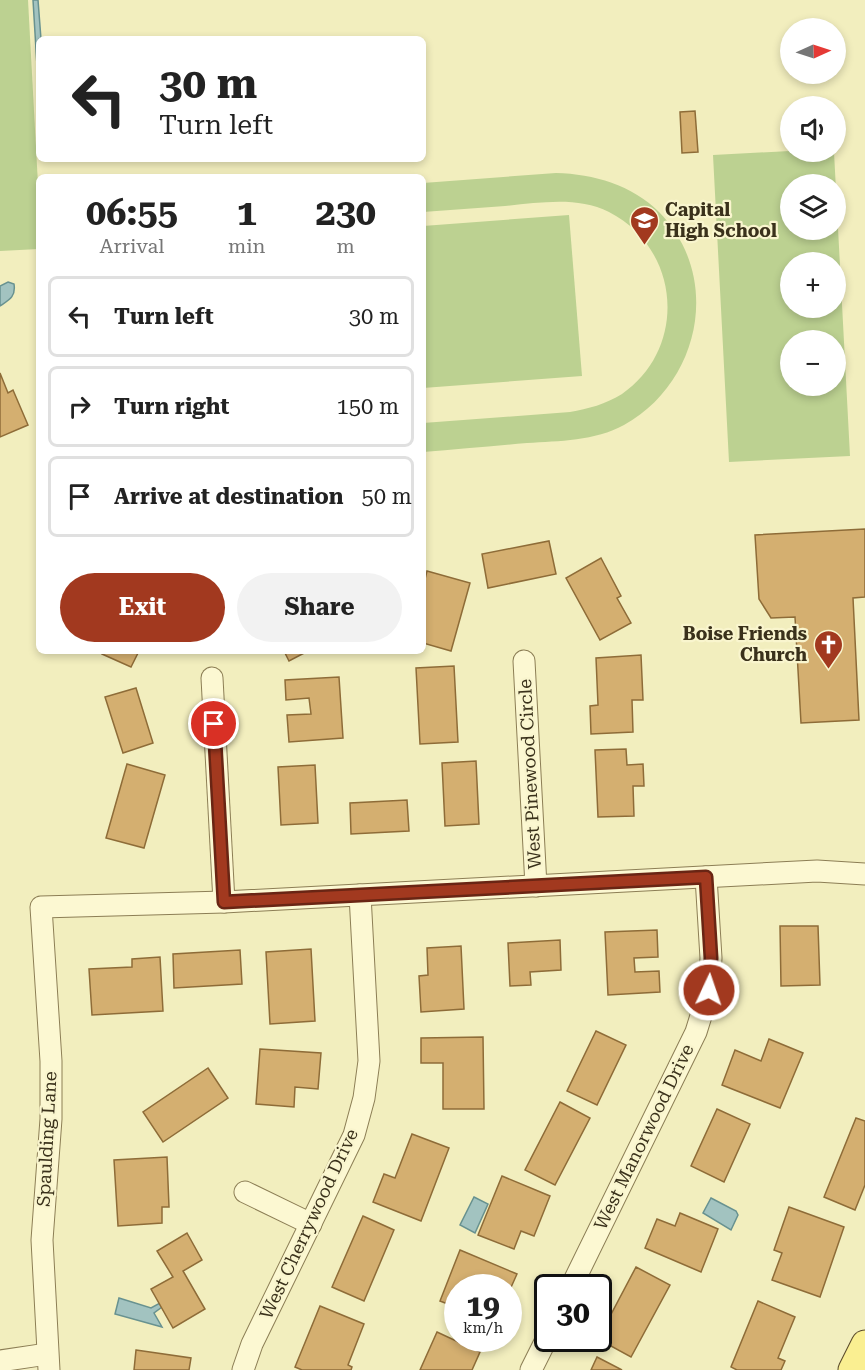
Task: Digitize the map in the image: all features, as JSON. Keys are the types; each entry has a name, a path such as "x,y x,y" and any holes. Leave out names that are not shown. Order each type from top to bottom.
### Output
{"main road":[{"path":"852,1370 865,1344"}],"street":[{"name":"West Pinewood Circle","path":"524,661 536,886"},
{"path":"212,678 224,902 817,871 865,874"},
{"name":"West Manorwood Drive","path":"578,1274 696,1032 709,990 711,958 706,877"},
{"name":"West Cherrywood Drive","path":"243,1370 252,1344 354,1135 364,1098 369,1061 360,895"},
{"name":"Spaulding Lane","path":"48,1362 42,1240 51,1119 51,1061 41,907 224,902"},
{"path":"245,1191 311,1224"},
{"path":"531,1370 540,1352"},
{"path":"0,1361 48,1362"}],"green space":[{"path":"0,0 28,0 37,174 36,249 0,251"},
{"path":"780,152 780,162 835,162 835,174 780,174 780,240 839,240 839,252 780,252 780,318 843,318 843,330 780,330 780,396 846,396 846,380 850,456 729,462 713,155"},
{"path":"556,173 570,174 612,183 625,188 648,203 659,212 679,238 691,267 696,297 694,327 685,356 671,383 650,406 624,425 601,434 577,439 426,452 426,423 570,412 597,406 622,394 643,374 658,351 666,326 667,300 662,274 651,250 633,229 609,212 571,202 544,202 426,212 426,183"},
{"path":"569,215 582,376 426,388 426,226"}],"water":[{"path":"33,0 38,0 41,36 36,36 36,50"},
{"path":"8,282 14,284 14,292 11,298 0,306 0,286"},
{"path":"474,1197 488,1204 475,1233 460,1225"},
{"path":"711,1198 736,1211 738,1215 731,1230 703,1213"},
{"path":"119,1298 151,1308 160,1303 162,1307 154,1313 162,1327 115,1314"}],"building":[{"path":"695,111 698,152 682,153 680,112"},
{"path":"0,373 8,393 13,390 28,425 0,437"},
{"name":"Boise Friends Church","path":"865,529 865,597 853,598 859,720 801,723 795,617 771,618 759,599 755,535"},
{"path":"549,541 556,574 488,588 482,554"},
{"path":"601,558 621,596 617,598 631,623 600,640 566,578"},
{"path":"427,571 470,583 451,651 426,644"},
{"path":"102,654 138,654 131,667"},
{"path":"286,654 302,654 289,661"},
{"path":"641,655 643,700 632,700 633,732 591,734 590,706 598,705 596,658"},
{"path":"454,666 458,742 420,744 416,668"},
{"path":"339,677 343,738 289,742 287,715 311,714 309,698 286,700 285,680"},
{"path":"136,688 153,743 123,753 105,697"},
{"path":"626,749 627,765 643,764 644,786 633,786 634,816 598,817 595,750"},
{"path":"476,761 479,824 445,826 442,763"},
{"path":"127,764 165,775 144,848 106,838"},
{"path":"315,765 318,823 281,825 278,767"},
{"path":"407,800 409,831 351,834 350,803"},
{"path":"780,926 818,926 820,985 781,986"},
{"path":"657,930 658,957 634,958 635,972 659,971 660,992 608,995 605,932"},
{"path":"560,940 561,970 530,972 531,985 510,986 508,943"},
{"path":"461,946 464,1009 421,1012 419,976 428,975 427,948"},
{"path":"311,949 315,1021 270,1024 266,952"},
{"path":"240,950 242,984 174,988 173,954"},
{"path":"160,957 163,1011 92,1015 89,969 132,967 132,959"},
{"path":"596,1031 626,1045 597,1105 567,1091"},
{"path":"483,1037 484,1109 443,1109 443,1063 421,1063 421,1038"},
{"path":"769,1039 803,1053 780,1108 722,1085 735,1050 761,1061"},
{"path":"260,1049 321,1053 318,1089 295,1087 294,1107 256,1104"},
{"path":"208,1068 228,1098 163,1142 143,1112"},
{"path":"560,1102 590,1118 555,1185 525,1170"},
{"path":"717,1109 750,1124 724,1182 691,1166"},
{"path":"856,1118 865,1121 865,1185 855,1210 824,1197"},
{"path":"412,1134 449,1148 421,1221 373,1202 384,1174 395,1178"},
{"path":"167,1157 169,1207 162,1207 162,1223 118,1226 114,1160"},
{"path":"502,1176 550,1196 534,1236 521,1231 514,1249 478,1235"},
{"path":"789,1207 844,1227 820,1297 772,1280 782,1253 774,1250"},
{"path":"680,1213 718,1229 701,1272 645,1248 657,1219 675,1226"},
{"path":"363,1216 394,1230 364,1301 332,1287"},
{"path":"187,1233 202,1260 183,1271 205,1309 173,1328 151,1289 173,1277 157,1251"},
{"path":"460,1250 517,1274 451,1274"},
{"path":"636,1267 670,1285 631,1357 612,1347 612,1312"},
{"path":"444,1291 444,1303 440,1301"},
{"path":"758,1301 795,1317 778,1358 785,1361 781,1370 737,1370 731,1367"},
{"path":"320,1306 364,1324 348,1365 352,1367 351,1370 302,1370 295,1367"},
{"path":"437,1332 444,1335 444,1352 480,1352 472,1370 420,1370"},
{"path":"136,1350 191,1358 189,1370 134,1370"},
{"path":"597,1357 622,1370 591,1370"}],"place":[{"name":"Capital High School","path":"644,246"},
{"name":"Boise Friends Church","path":"828,670"}],"route":[{"path":"214,724 224,902 706,877 711,958 709,990"}]}
